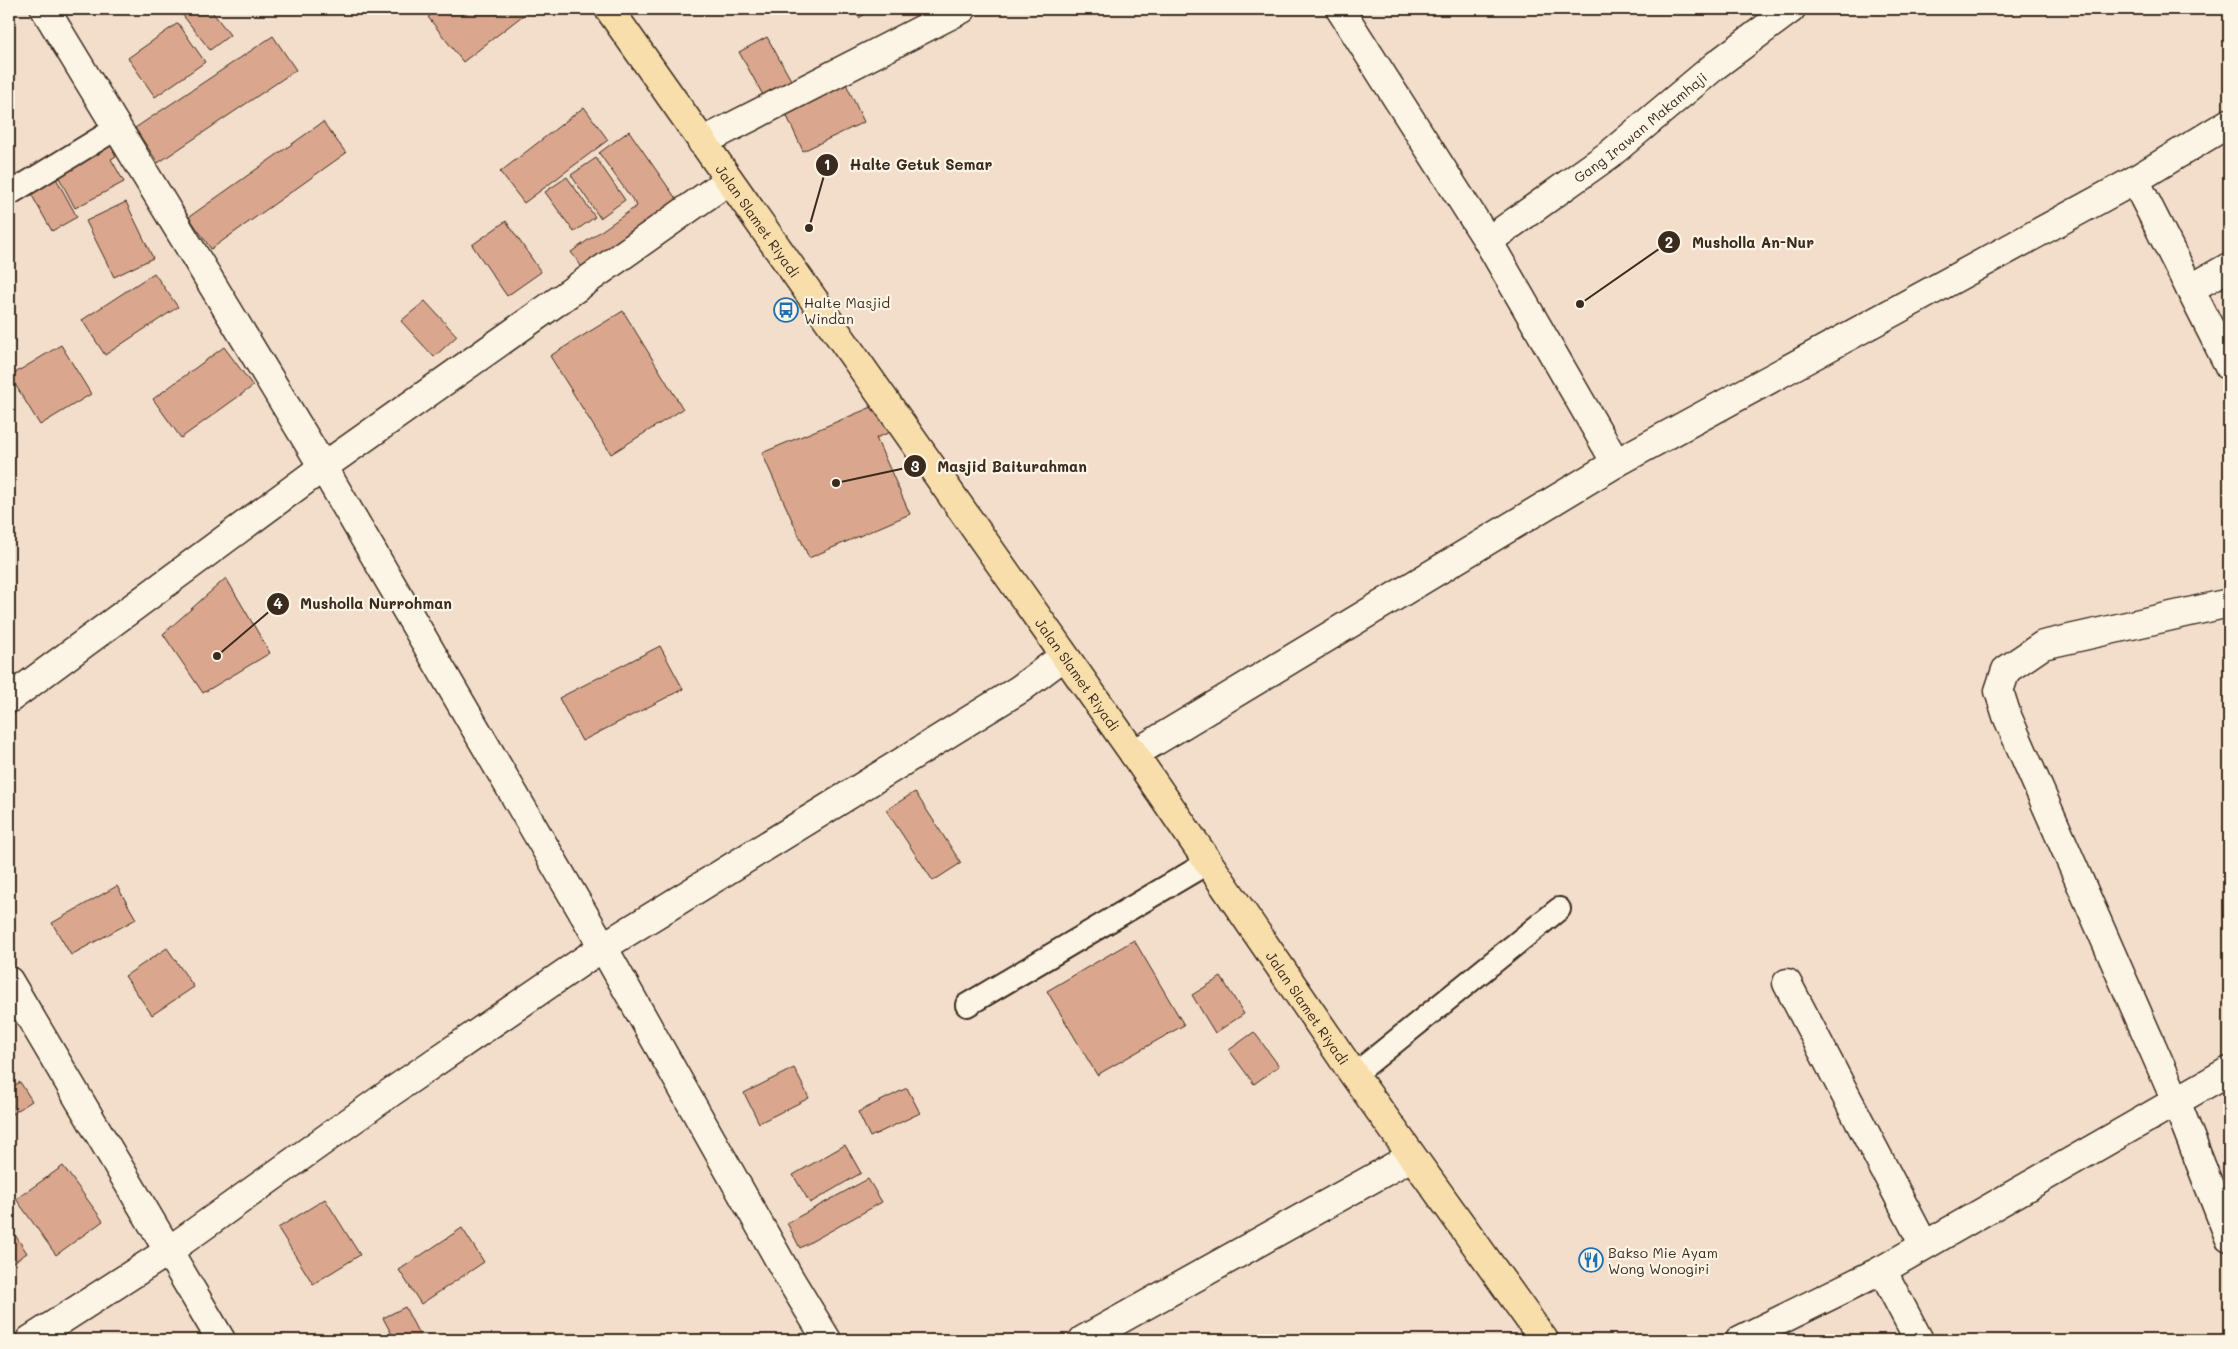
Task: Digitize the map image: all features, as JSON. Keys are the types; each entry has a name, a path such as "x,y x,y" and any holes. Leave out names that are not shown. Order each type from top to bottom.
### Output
{"main road":[{"name":"Jalan Slamet Riyadi","path":"609,9 1134,754 1354,1076 1544,1340"}],"street":[{"path":"44,9 323,467 603,947 827,1340"},
{"path":"702,142 962,9"},
{"path":"1340,9 1488,241 1616,463"},
{"name":"Gang Irawan Makamhaji","path":"1488,241 1610,154 1716,65 1791,9"},
{"path":"1134,754 1616,463 2135,180 2229,123"},
{"path":"9,699 323,467 729,180"},
{"path":"2135,180 2229,366"},
{"path":"2190,289 2229,266"},
{"path":"2229,603 2043,644 2006,670 1999,691 2007,716 2176,1100 2229,1237"},
{"path":"30,1340 168,1252 390,1092 603,947 1020,689 1064,656"},
{"path":"9,981 221,1340"},
{"path":"1787,983 1924,1245"},
{"path":"1740,1340 1882,1270 2176,1100 2229,1072"},
{"path":"1083,1340 1411,1157"},
{"path":"1882,1270 1919,1340"}],"lane":[{"path":"9,194 117,128"},
{"path":"967,1005 1207,863"},
{"path":"1354,1076 1559,909"}],"building":[{"path":"178,9 210,9 230,35 210,50"},
{"path":"438,9 531,9 463,62 428,17"},
{"path":"853,9 873,9 859,18"},
{"path":"178,23 205,62 155,97 128,58"},
{"path":"273,36 296,70 158,163 135,128"},
{"path":"767,37 791,80 763,95 739,52"},
{"path":"846,84 864,122 803,151 785,112"},
{"path":"584,107 608,140 524,203 500,172"},
{"path":"323,122 346,153 211,249 189,217"},
{"path":"629,131 679,203 584,270 571,252 637,206 599,153"},
{"path":"109,142 116,156 111,159 124,182 75,208 55,170"},
{"path":"596,158 625,200 600,218 571,175"},
{"path":"52,171 77,217 52,231 26,185"},
{"path":"567,177 595,217 574,232 545,192"},
{"path":"126,202 153,258 114,277 86,221"},
{"path":"506,221 541,272 507,296 472,245"},
{"path":"154,273 178,307 105,355 82,320"},
{"path":"425,301 457,336 434,357 401,321"},
{"path":"623,311 683,409 611,454 550,356"},
{"path":"61,345 91,394 40,425 10,376"},
{"path":"224,347 253,386 181,438 153,399"},
{"path":"879,404 893,431 876,438 910,514 809,558 762,453"},
{"path":"226,578 270,653 203,693 163,634"},
{"path":"660,646 683,689 582,741 559,698"},
{"path":"915,792 961,863 933,881 886,810"},
{"path":"117,886 136,919 71,955 52,923"},
{"path":"1134,940 1184,1025 1097,1075 1047,991"},
{"path":"167,948 194,987 152,1015 125,976"},
{"path":"1221,977 1244,1014 1215,1033 1192,995"},
{"path":"1254,1032 1279,1066 1254,1084 1229,1050"},
{"path":"794,1068 809,1098 759,1123 744,1093"},
{"path":"20,1082 32,1101 9,1116 9,1089"},
{"path":"907,1088 920,1113 870,1137 858,1112"},
{"path":"845,1145 861,1173 810,1203 793,1175"},
{"path":"63,1166 103,1221 56,1255 16,1199"},
{"path":"868,1179 882,1202 800,1248 787,1223"},
{"path":"325,1199 360,1255 313,1284 278,1228"},
{"path":"9,1226 27,1253 9,1265"},
{"path":"462,1228 484,1262 421,1304 399,1270"},
{"path":"405,1307 422,1340 395,1340 383,1318"}],"place":[{"name":"Halte Getuk Semar","path":"809,228"},
{"name":"Musholla An-Nur","path":"1580,304"},
{"name":"Halte Masjid Windan","path":"786,310"},
{"name":"Masjid Baiturahman","path":"836,483"},
{"name":"Musholla Nurrohman","path":"217,656"},
{"name":"Bakso Mie Ayam Wong Wonogiri","path":"1591,1260"}]}
